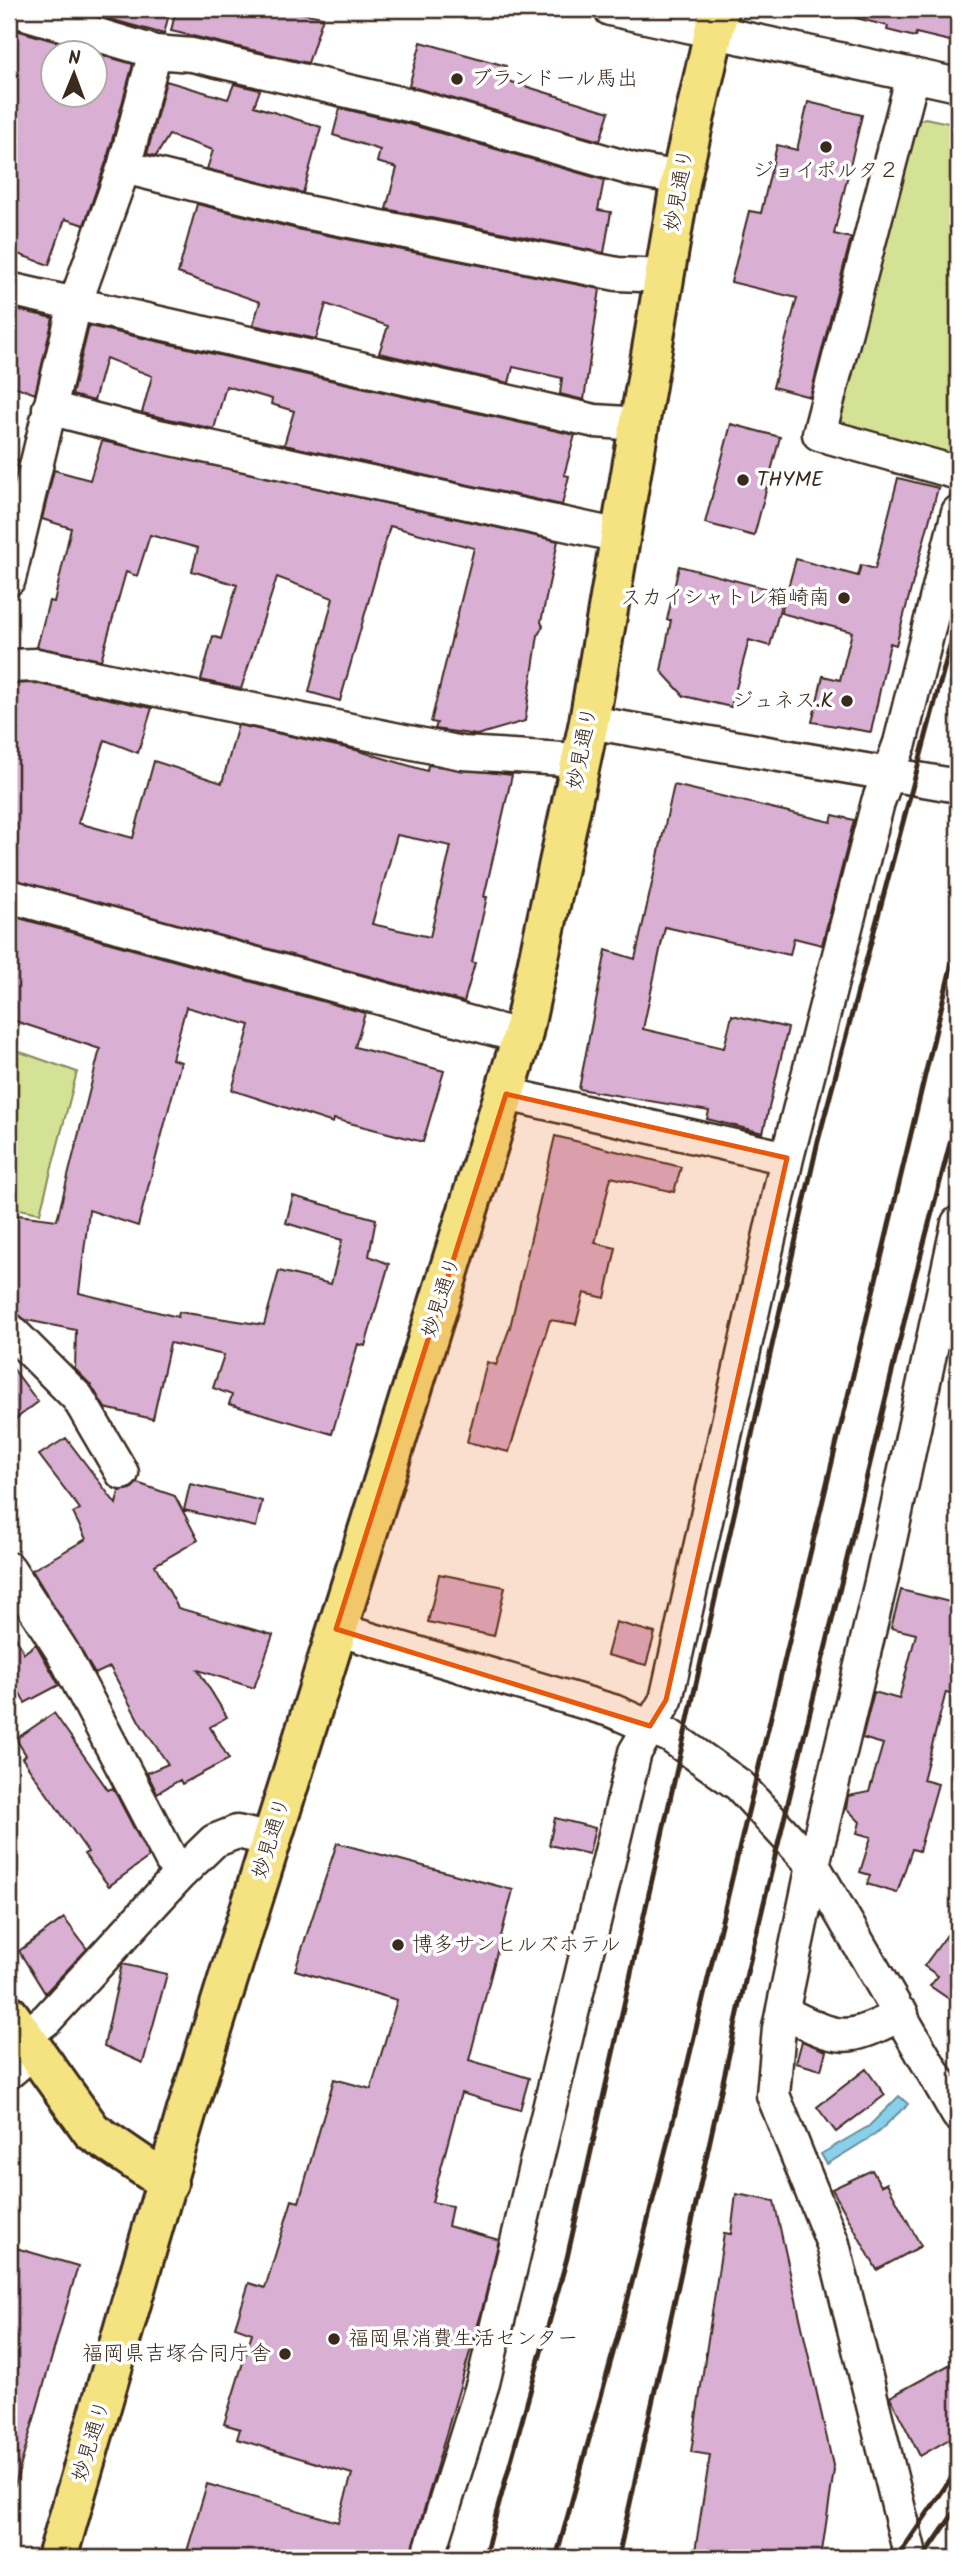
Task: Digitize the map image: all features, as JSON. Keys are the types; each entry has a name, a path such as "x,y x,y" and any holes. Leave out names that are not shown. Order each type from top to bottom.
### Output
{"main road":[{"name":"妙見通り","path":"57,2558 336,1629 522,1037 589,722 681,178 716,20"},
{"path":"19,2044 92,2131 168,2183"}],"street":[{"path":"11,9 155,52 192,55 336,87 635,170 681,178"},
{"path":"610,9 716,20 958,85"},
{"path":"9,579 17,505 49,408 75,304 124,167 155,52"},
{"path":"913,75 818,434 958,473"},
{"path":"124,167 305,212 617,274 665,276"},
{"path":"9,289 595,421 640,424"},
{"path":"49,408 266,461 620,536"},
{"path":"428,2558 483,2383 635,1752 666,1700 787,1158 878,803 890,774 958,512"},
{"path":"9,666 36,665 462,753 581,760"},
{"path":"589,722 958,786"},
{"path":"9,896 522,1037"},
{"path":"506,1094 787,1158"},
{"path":"911,2558 833,2244 773,2095 783,2012 813,1865 881,1582 936,1313 958,1223"},
{"path":"9,1329 78,1398 122,1473"},
{"path":"9,1569 62,1651 179,1875"},
{"path":"336,1629 613,1711 670,1736 738,1785 813,1865 902,2014 958,2115"},
{"path":"19,2044 47,2019 179,1875 214,1841 237,1832 272,1840"},
{"path":"783,2012 818,2030 847,2037 902,2014"}],"highlighted area":[{"path":"506,1094 787,1158 666,1700 650,1726 336,1629"}],"green space":[{"path":"925,118 958,125 958,458 841,424 836,414 916,122"},
{"path":"9,1048 77,1072 40,1213 9,1207"}],"water":[{"path":"899,2096 908,2104 876,2134 827,2164 821,2154 869,2126"}],"building":[{"path":"85,9 150,9 169,14 164,34 84,12"},
{"path":"176,9 279,9 323,17 308,63 171,31"},
{"path":"857,9 958,9 958,43 916,33 915,37 887,30 888,26 856,18"},
{"path":"9,28 44,38 38,38 38,108 108,108 108,57 133,64 106,162 84,225 65,219 49,265 9,251"},
{"path":"421,42 506,66 502,79 609,112 600,141 409,86"},
{"path":"166,81 228,99 234,84 260,90 254,106 321,127 303,193 207,169 213,150 169,135 156,156 147,154"},
{"path":"808,102 862,115 834,234 851,238 810,397 773,387 797,298 731,282 749,211 761,213 777,145 797,150"},
{"path":"340,108 412,125 604,180 598,210 611,212 604,253 386,209 397,168 377,162 380,150 333,135"},
{"path":"197,204 301,230 600,289 584,400 560,394 562,378 513,367 509,383 379,353 388,326 326,304 316,339 253,325 260,302 178,273"},
{"path":"9,308 53,318 35,394 9,384"},
{"path":"89,326 575,435 564,475 569,476 562,505 284,445 294,411 271,404 272,399 226,386 214,429 142,413 152,376 106,358 94,401 72,395"},
{"name":"THYME","path":"731,424 780,437 754,536 705,523"},
{"path":"102,441 558,541 541,622 543,626 538,635 525,721 477,735 435,729 437,723 431,722 474,548 390,526 340,701 309,692 333,598 277,577 241,689 201,680 213,636 221,639 237,585 192,571 198,548 150,535 137,576 126,572 101,660 37,647 49,601 54,602 71,528 42,519 54,470 90,480"},
{"path":"9,458 19,460 9,501"},
{"path":"898,478 938,488 896,645 890,643 871,732 812,722 823,676 840,680 852,632 781,613 796,559 858,576 861,565 875,569"},
{"path":"679,566 784,593 770,646 749,640 731,707 684,696 661,671 671,620 667,620"},
{"path":"34,683 152,708 138,753 105,740 78,823 133,838 154,761 222,783 238,725 356,750 427,771 428,765 512,775 484,897 487,897 472,962 475,963 464,1002 9,878 9,684","holes":["397,835 451,846 430,937 372,924"]},
{"path":"674,785 831,822 833,815 854,820 822,945 794,938 790,955 665,927 643,1029 724,1048 732,1015 788,1028 763,1133 707,1119 709,1111 579,1089 606,950 635,959"},
{"path":"15,917 365,1013 355,1047 444,1071 423,1142 334,1119 333,1123 232,1090 250,1025 186,1007 172,1059 181,1062 138,1226 89,1210 79,1293 178,1317 179,1312 264,1325 279,1271 331,1284 342,1240 286,1223 293,1196 376,1219 369,1256 389,1264 365,1346 358,1344 332,1434 229,1404 232,1395 213,1388 224,1355 170,1343 153,1419 105,1408 91,1385 75,1369 76,1330 26,1320 9,1311 9,1214 57,1220 100,1049 9,1019 9,938"},
{"path":"555,1136 681,1167 674,1192 611,1177 595,1243 616,1248 605,1298 584,1293 576,1324 550,1320 509,1452 467,1442 487,1362 496,1365 510,1327"},
{"path":"9,1363 38,1402 9,1424"},
{"path":"66,1438 116,1504 119,1491 131,1489 137,1483 175,1496 198,1540 155,1565 178,1608 273,1635 254,1688 198,1670 227,1717 210,1727 229,1759 182,1784 180,1780 157,1793 147,1773 168,1764 140,1723 110,1667 95,1674 32,1570 86,1539 73,1513 80,1509 39,1455"},
{"path":"190,1484 262,1501 256,1527 184,1510"},
{"path":"439,1574 505,1587 494,1636 428,1622"},
{"path":"901,1590 958,1604 958,1695 946,1692 923,1780 938,1784 919,1851 912,1849 897,1893 867,1884 870,1875 860,1872 871,1837 857,1833 860,1822 846,1808 848,1796 869,1792 883,1744 862,1738 874,1692 899,1699 916,1634 891,1628"},
{"path":"616,1622 655,1633 646,1665 607,1655"},
{"path":"9,1625 24,1653 36,1644 59,1685 25,1703 9,1672"},
{"path":"54,1713 108,1790 113,1788 149,1857 109,1886 84,1854 88,1852 22,1758 26,1755 16,1739"},
{"path":"555,1818 595,1828 589,1854 549,1845"},
{"path":"337,1843 513,1890 469,2060 529,2078 520,2110 461,2093 432,2202 452,2206 448,2226 499,2240 481,2314 410,2558 185,2558 207,2484 338,2522 352,2474 237,2439 240,2429 224,2424 252,2333 235,2327 249,2283 265,2288 292,2200 299,2202 334,2079 371,2089 397,2000 295,1970"},
{"path":"64,1918 87,1949 45,1993 19,1951"},
{"path":"958,1920 958,2005 930,1986 938,1976 924,1966"},
{"path":"122,1964 167,1974 143,2063 104,2046"},
{"path":"802,2041 826,2051 821,2070 796,2063"},
{"path":"866,2069 885,2095 836,2132 817,2107"},
{"path":"872,2170 881,2186 887,2183 921,2246 877,2270 832,2189"},
{"path":"736,2194 774,2201 834,2470 821,2558 694,2558 710,2455 691,2452 724,2233 731,2234"},
{"path":"9,2246 78,2266 15,2485 9,2484"},
{"path":"958,2360 958,2434 920,2456 890,2397"}],"railway":[{"path":"484,2558 567,2258 818,1141 958,616"},
{"path":"556,2558 625,2310 687,2066 958,938"},
{"path":"618,2558 746,1977 914,1281 958,1113"},
{"path":"897,2558 958,2468"},
{"path":"923,2558 958,2507"}],"place":[{"name":"ブランドール馬出","path":"457,79"},
{"name":"ジョイポルタ２","path":"826,147"},
{"name":"THYME","path":"743,480"},
{"name":"スカイシャトレ箱崎南","path":"844,598"},
{"name":"ジュネス.K","path":"847,701"},
{"name":"博多サンヒルズホテル","path":"398,1945"},
{"name":"福岡県消費生活センター","path":"334,2339"},
{"name":"福岡県吉塚合同庁舎","path":"285,2354"}]}
